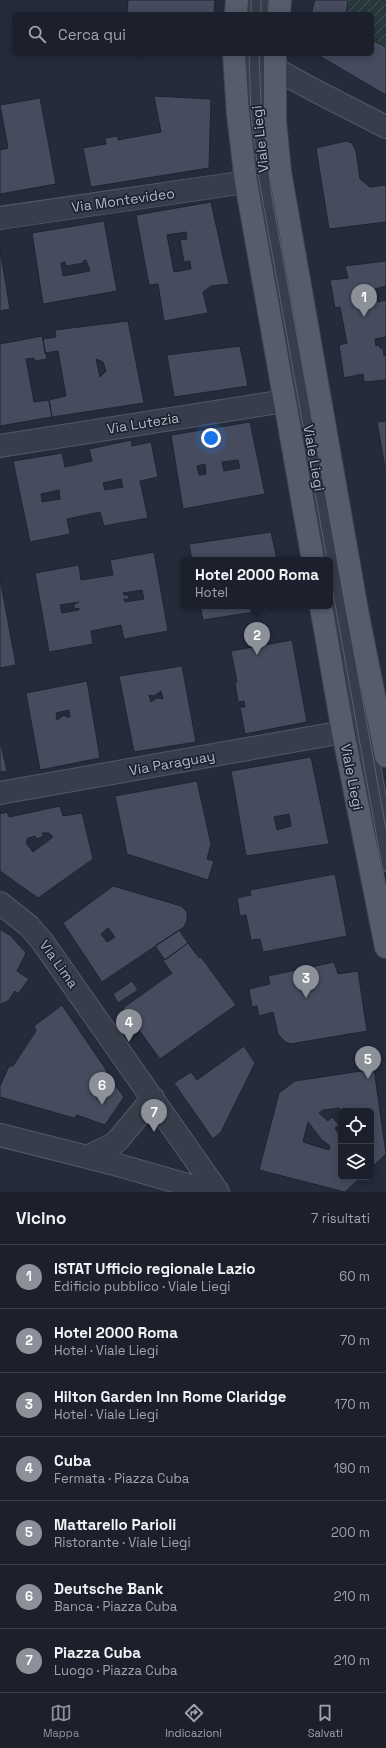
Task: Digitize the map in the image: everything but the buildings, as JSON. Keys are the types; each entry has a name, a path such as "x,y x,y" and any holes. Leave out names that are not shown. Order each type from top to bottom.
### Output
{"main road":[{"path":"236,12 237,0"},
{"path":"279,12 280,0"},
{"name":"Viale Liegi","path":"255,60 246,182 312,557"},
{"name":"Viale Liegi","path":"255,60 275,121 280,172 358,616 386,756"},
{"name":"Viale Liegi","path":"322,609 343,732 386,946"}],"street":[{"path":"256,12 257,0"},
{"path":"255,60 386,127"},
{"name":"Viale Liegi","path":"255,60 258,141 332,557"},
{"name":"Via Montevideo","path":"0,218 246,182"},
{"name":"Via Lutezia","path":"0,446 285,401"},
{"name":"Viale Liegi","path":"333,564 386,860"},
{"name":"Via Paraguay","path":"0,793 343,732"},
{"name":"Via Lima","path":"0,903 29,926 42,941 109,1034 218,1192"},
{"path":"87,1157 112,1145 118,1140 153,1098"},
{"path":"0,1136 87,1157 212,1192"}],"shaded area":[{"path":"348,0 386,0 386,47 374,41 374,12 346,12"}],"tram line":[{"path":"251,0 251,12"},
{"path":"261,0 261,12"},
{"path":"249,56 251,114 259,180 326,557"},
{"path":"259,56 261,103 272,197 386,829"},
{"path":"333,593 386,889"}],"place":[{"name":"ISTAT Ufficio regionale Lazio","path":"364,317"},
{"name":"Hotel 2000 Roma","path":"257,655"},
{"name":"Hilton Garden Inn Rome Claridge","path":"306,998"},
{"name":"Cuba","path":"129,1042"},
{"name":"Mattarello Parioli","path":"368,1079"},
{"name":"Deutsche Bank","path":"102,1105"},
{"name":"Piazza Cuba","path":"154,1132"}]}
